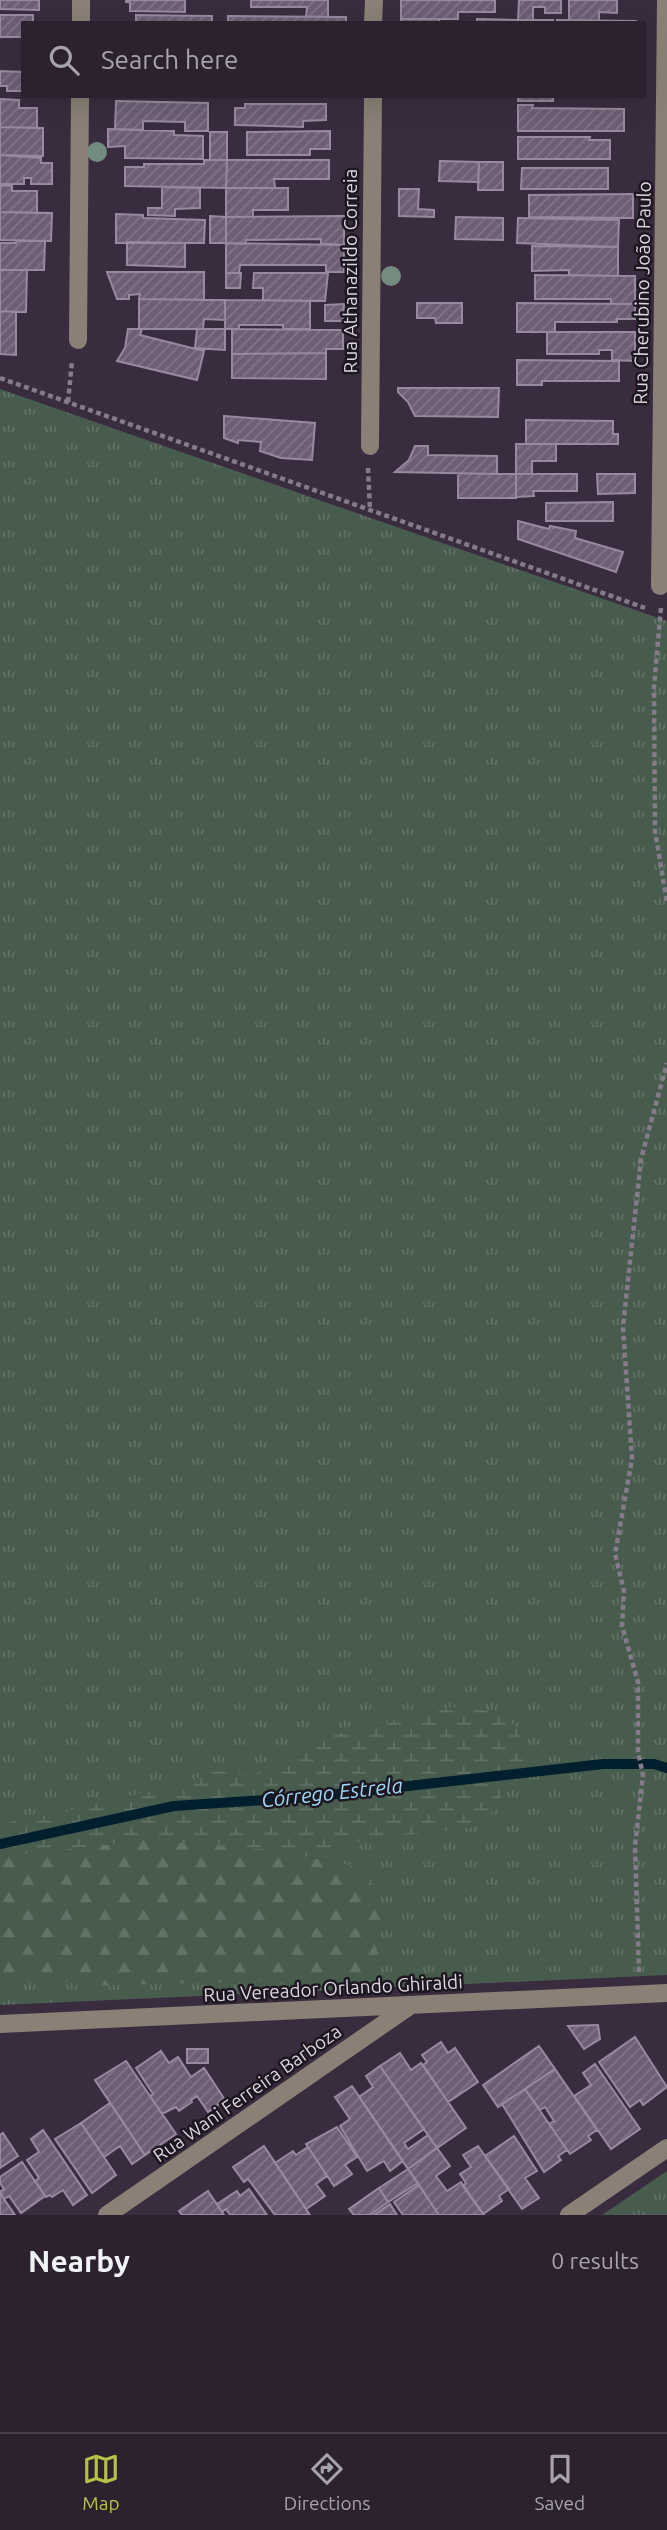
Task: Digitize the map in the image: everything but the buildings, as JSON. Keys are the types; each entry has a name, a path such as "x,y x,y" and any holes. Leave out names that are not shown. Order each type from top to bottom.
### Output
{"street":[{"path":"81,0 81,21"},
{"path":"373,21 374,0"},
{"name":"Rua Cherubino João Paulo","path":"660,586 665,357 666,0"},
{"path":"78,340 80,98"},
{"name":"Rua Athanazildo Correia","path":"370,446 373,98"},
{"name":"Rua Vereador Orlando Ghiraldi","path":"0,2024 667,1993"},
{"name":"Rua Wani Ferreira Barboza","path":"107,2215 411,2005"},
{"path":"569,2215 667,2148"}],"path":[{"path":"68,402 71,365 78,340"},
{"path":"0,378 662,614"},
{"path":"370,446 370,510"},
{"path":"660,586 662,614 654,687 655,831 667,903"},
{"path":"640,1995 635,1846 643,1774 638,1752 638,1682 622,1626 624,1591 615,1554 632,1459 622,1327 640,1159 667,1063"}],"green space":[{"path":"0,389 667,621 667,1975 0,2005 0,1946 352,1866 275,1850 144,1840 0,1857"},
{"path":"452,1707 486,1711 517,1727 528,1772 507,1787 494,1810 470,1828 376,1838 336,1846 307,1857 275,1850 144,1840 0,1857 0,1824 64,1812 192,1781 211,1770 251,1776 299,1753 319,1733 338,1733"},
{"path":"144,1840 275,1850 352,1866 374,1886 383,1923 373,1939 381,1961 368,1978 86,1986 41,1976 0,1990 0,1857"},
{"path":"667,2171 667,2215 602,2215"}],"waterway":[{"name":"Córrego Estrela","path":"0,1844 174,1806 311,1797 603,1764 654,1764 667,1768"}]}
